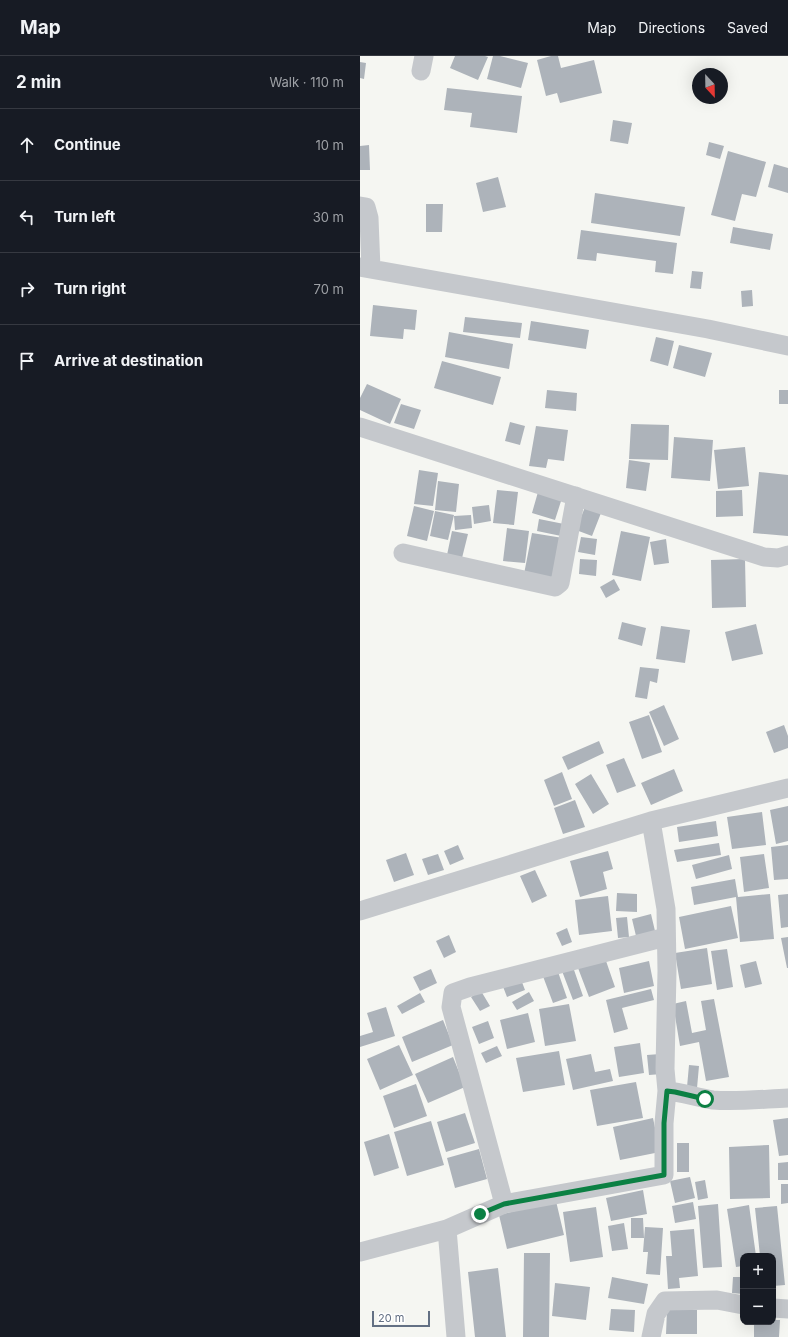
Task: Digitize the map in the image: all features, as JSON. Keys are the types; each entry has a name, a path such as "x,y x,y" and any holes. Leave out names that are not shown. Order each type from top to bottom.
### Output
{"street":[{"path":"360,206 366,207 369,218 365,268 708,329 788,346"},
{"path":"360,426 764,557 778,558 788,555"},
{"path":"403,553 555,587 560,583 576,496"},
{"path":"360,910 651,821 788,788"},
{"path":"360,1252 447,1229 504,1204 664,1175 664,1123 667,1091 665,1069 667,971 666,909 651,821"},
{"path":"504,1204 451,1007 453,993 470,986 666,937"},
{"path":"667,1091 715,1100 788,1098"},
{"path":"447,1229 456,1337"},
{"path":"651,1337 656,1314 665,1300 717,1300 740,1304"},
{"path":"776,1308 788,1309"}],"building":[{"path":"455,56 488,57 478,80 450,68"},
{"path":"493,56 500,56 528,63 521,88 487,79"},
{"path":"551,56 558,56 561,68 594,60 602,93 560,103 557,93 546,96 537,60"},
{"path":"360,62 366,63 364,79 360,78"},
{"path":"447,88 522,96 517,133 470,127 472,113 444,110"},
{"path":"613,120 632,123 628,144 610,141"},
{"path":"709,142 724,146 720,159 706,155"},
{"path":"369,145 370,170 360,170 360,146"},
{"path":"728,151 766,162 756,197 742,194 735,221 711,215"},
{"path":"774,164 788,168 788,193 768,187"},
{"path":"498,177 506,207 483,212 476,183"},
{"path":"595,193 685,207 680,236 591,223"},
{"path":"426,204 443,204 442,232 426,232"},
{"path":"733,227 773,234 770,250 730,243"},
{"path":"581,230 677,243 673,274 655,272 656,261 597,253 596,261 577,259"},
{"path":"692,271 703,272 701,289 690,288"},
{"path":"752,290 753,306 742,307 741,291"},
{"path":"373,305 417,310 415,330 404,329 403,339 370,336"},
{"path":"465,317 522,323 520,338 463,332"},
{"path":"531,321 589,330 586,349 528,340"},
{"path":"449,332 513,344 509,369 445,357"},
{"path":"656,337 674,341 668,366 650,361"},
{"path":"679,345 712,353 705,377 673,368"},
{"path":"442,361 501,377 493,405 434,388"},
{"path":"367,384 401,399 390,424 360,410 360,398"},
{"path":"547,390 577,393 576,411 545,408"},
{"path":"779,390 788,390 788,404 779,404"},
{"path":"401,404 421,410 414,429 394,423"},
{"path":"510,422 525,426 520,445 505,441"},
{"path":"631,424 669,425 668,460 629,459"},
{"path":"536,426 568,430 564,461 548,459 546,468 529,466"},
{"path":"674,437 713,440 710,481 671,478"},
{"path":"745,447 749,486 718,489 714,450"},
{"path":"629,460 650,463 646,491 626,488"},
{"path":"419,470 438,473 433,506 414,504"},
{"path":"759,472 788,475 788,536 753,533"},
{"path":"438,481 459,484 456,512 435,510"},
{"path":"497,490 518,492 514,525 493,523"},
{"path":"742,490 743,516 716,517 716,491"},
{"path":"538,492 562,498 555,520 532,513"},
{"path":"489,505 491,521 474,524 472,507"},
{"path":"414,506 434,511 427,541 407,536"},
{"path":"585,507 601,513 592,536 576,530"},
{"path":"435,511 454,515 448,540 430,536"},
{"path":"471,515 472,528 455,530 454,516"},
{"path":"539,519 569,525 566,537 537,531"},
{"path":"507,528 529,531 525,563 503,561"},
{"path":"452,531 468,534 462,558 447,555"},
{"path":"621,531 650,537 641,581 612,575"},
{"path":"532,533 563,538 558,580 524,574"},
{"path":"581,537 597,539 595,555 578,552"},
{"path":"666,539 669,563 654,565 650,542"},
{"path":"580,559 597,560 596,576 579,574"},
{"path":"745,559 746,607 712,608 711,560"},
{"path":"614,579 620,590 606,598 600,587"},
{"path":"622,622 646,628 642,646 618,639"},
{"path":"756,624 763,654 732,661 725,632"},
{"path":"661,626 690,630 685,663 656,659"},
{"path":"640,667 659,669 657,683 650,681 647,699 635,697"},
{"path":"664,705 679,739 664,746 649,712"},
{"path":"649,715 662,752 642,759 629,722"},
{"path":"784,725 788,736 788,748 774,753 766,732"},
{"path":"599,741 604,753 568,770 562,757"},
{"path":"624,758 636,786 617,793 606,765"},
{"path":"674,769 683,791 651,805 641,783"},
{"path":"562,772 572,799 554,806 544,780"},
{"path":"591,774 609,804 593,814 575,784"},
{"path":"575,800 585,827 563,834 554,808"},
{"path":"788,806 788,841 776,844 770,810"},
{"path":"762,812 766,845 732,849 727,817"},
{"path":"716,821 718,836 679,842 677,827"},
{"path":"719,843 721,855 677,862 674,850"},
{"path":"458,845 464,859 450,865 444,851"},
{"path":"788,845 788,879 774,880 771,847"},
{"path":"608,851 613,869 603,872 607,889 580,897 570,861"},
{"path":"406,853 414,875 394,882 386,860"},
{"path":"438,854 444,870 428,875 422,859"},
{"path":"764,854 769,888 744,892 740,857"},
{"path":"729,855 732,869 696,879 692,865"},
{"path":"535,870 547,896 532,903 520,876"},
{"path":"735,879 738,897 770,894 774,939 740,942 736,897 694,905 691,887"},
{"path":"617,893 637,894 637,912 616,911"},
{"path":"788,894 788,927 781,928 778,895"},
{"path":"608,896 612,931 579,935 575,900"},
{"path":"731,906 738,938 685,949 679,917"},
{"path":"651,914 655,931 636,936 632,919"},
{"path":"627,917 629,937 618,938 616,918"},
{"path":"567,928 572,942 562,946 556,933"},
{"path":"449,935 456,952 444,958 436,941"},
{"path":"788,937 788,968 787,968 781,938"},
{"path":"707,948 712,984 681,989 675,953"},
{"path":"727,949 733,987 717,990 711,951"},
{"path":"605,958 615,987 589,997 578,968"},
{"path":"649,961 654,986 624,993 619,968"},
{"path":"756,961 762,984 745,988 740,965"},
{"path":"556,966 567,998 553,1003 541,971"},
{"path":"573,967 583,996 573,1000 562,971"},
{"path":"431,969 437,983 420,991 413,977"},
{"path":"520,977 525,990 507,997 502,984"},
{"path":"651,989 654,1000 622,1008 628,1029 614,1033 606,1000"},
{"path":"481,991 490,1006 480,1011 471,997"},
{"path":"529,992 534,1001 517,1010 512,1002"},
{"path":"420,993 425,1002 402,1014 397,1006"},
{"path":"714,999 729,1077 706,1081 699,1042 680,1046 673,1004 686,1001 692,1033 706,1030 701,1001"},
{"path":"569,1004 576,1041 545,1046 539,1009"},
{"path":"386,1007 395,1036 360,1047 360,1036 373,1032 367,1013"},
{"path":"528,1013 535,1042 507,1049 500,1020"},
{"path":"443,1020 453,1045 412,1062 402,1037"},
{"path":"488,1021 494,1038 479,1044 472,1027"},
{"path":"640,1043 644,1073 619,1077 614,1047"},
{"path":"399,1045 413,1075 380,1090 367,1059"},
{"path":"497,1046 502,1056 486,1063 481,1053"},
{"path":"559,1051 565,1085 523,1092 516,1058"},
{"path":"591,1054 595,1072 610,1069 613,1081 573,1090 566,1059"},
{"path":"660,1054 662,1074 649,1075 647,1055"},
{"path":"453,1057 465,1087 428,1103 415,1074"},
{"path":"689,1065 699,1066 697,1088 687,1087"},
{"path":"636,1082 643,1118 597,1126 590,1090"},
{"path":"416,1084 427,1116 394,1128 383,1096"},
{"path":"465,1113 475,1143 446,1152 437,1122"},
{"path":"653,1118 660,1152 620,1160 613,1127"},
{"path":"788,1118 788,1155 779,1156 773,1120"},
{"path":"431,1121 444,1165 407,1176 394,1132"},
{"path":"389,1134 399,1168 374,1176 364,1142"},
{"path":"677,1143 689,1143 689,1172 677,1172"},
{"path":"769,1145 770,1198 730,1199 729,1147"},
{"path":"479,1149 487,1179 455,1188 447,1158"},
{"path":"788,1162 788,1180 778,1180 778,1163"},
{"path":"690,1177 695,1198 675,1203 670,1181"},
{"path":"705,1180 708,1198 698,1200 695,1182"},
{"path":"781,1184 788,1184 788,1203 781,1204"},
{"path":"643,1190 647,1214 611,1221 606,1198"},
{"path":"556,1201 564,1235 507,1249 499,1215"},
{"path":"693,1202 696,1219 675,1223 672,1206"},
{"path":"718,1204 722,1267 703,1268 698,1206"},
{"path":"749,1205 756,1253 740,1253 740,1266 736,1267 727,1209"},
{"path":"777,1206 785,1285 776,1286 776,1253 760,1253 755,1208"},
{"path":"596,1207 603,1257 570,1262 563,1212"},
{"path":"631,1218 643,1218 644,1238 631,1238"},
{"path":"624,1223 628,1249 612,1251 608,1226"},
{"path":"645,1227 663,1228 660,1275 646,1274 648,1252 643,1252"},
{"path":"694,1229 698,1276 679,1278 680,1288 668,1289 666,1256 672,1256 670,1231"},
{"path":"524,1253 550,1253 549,1337 523,1337"},
{"path":"498,1268 506,1337 475,1337 468,1272"},
{"path":"612,1277 648,1284 644,1304 608,1298"},
{"path":"733,1277 740,1277 740,1294 732,1293"},
{"path":"555,1283 590,1287 586,1320 552,1316"},
{"path":"611,1309 635,1310 634,1332 609,1330"},
{"path":"667,1310 697,1310 697,1334 666,1334"},
{"path":"776,1320 780,1320 779,1337 754,1337 754,1325 776,1325"}],"route":[{"path":"480,1214 504,1204 664,1175 664,1123 667,1091 705,1099"}]}
